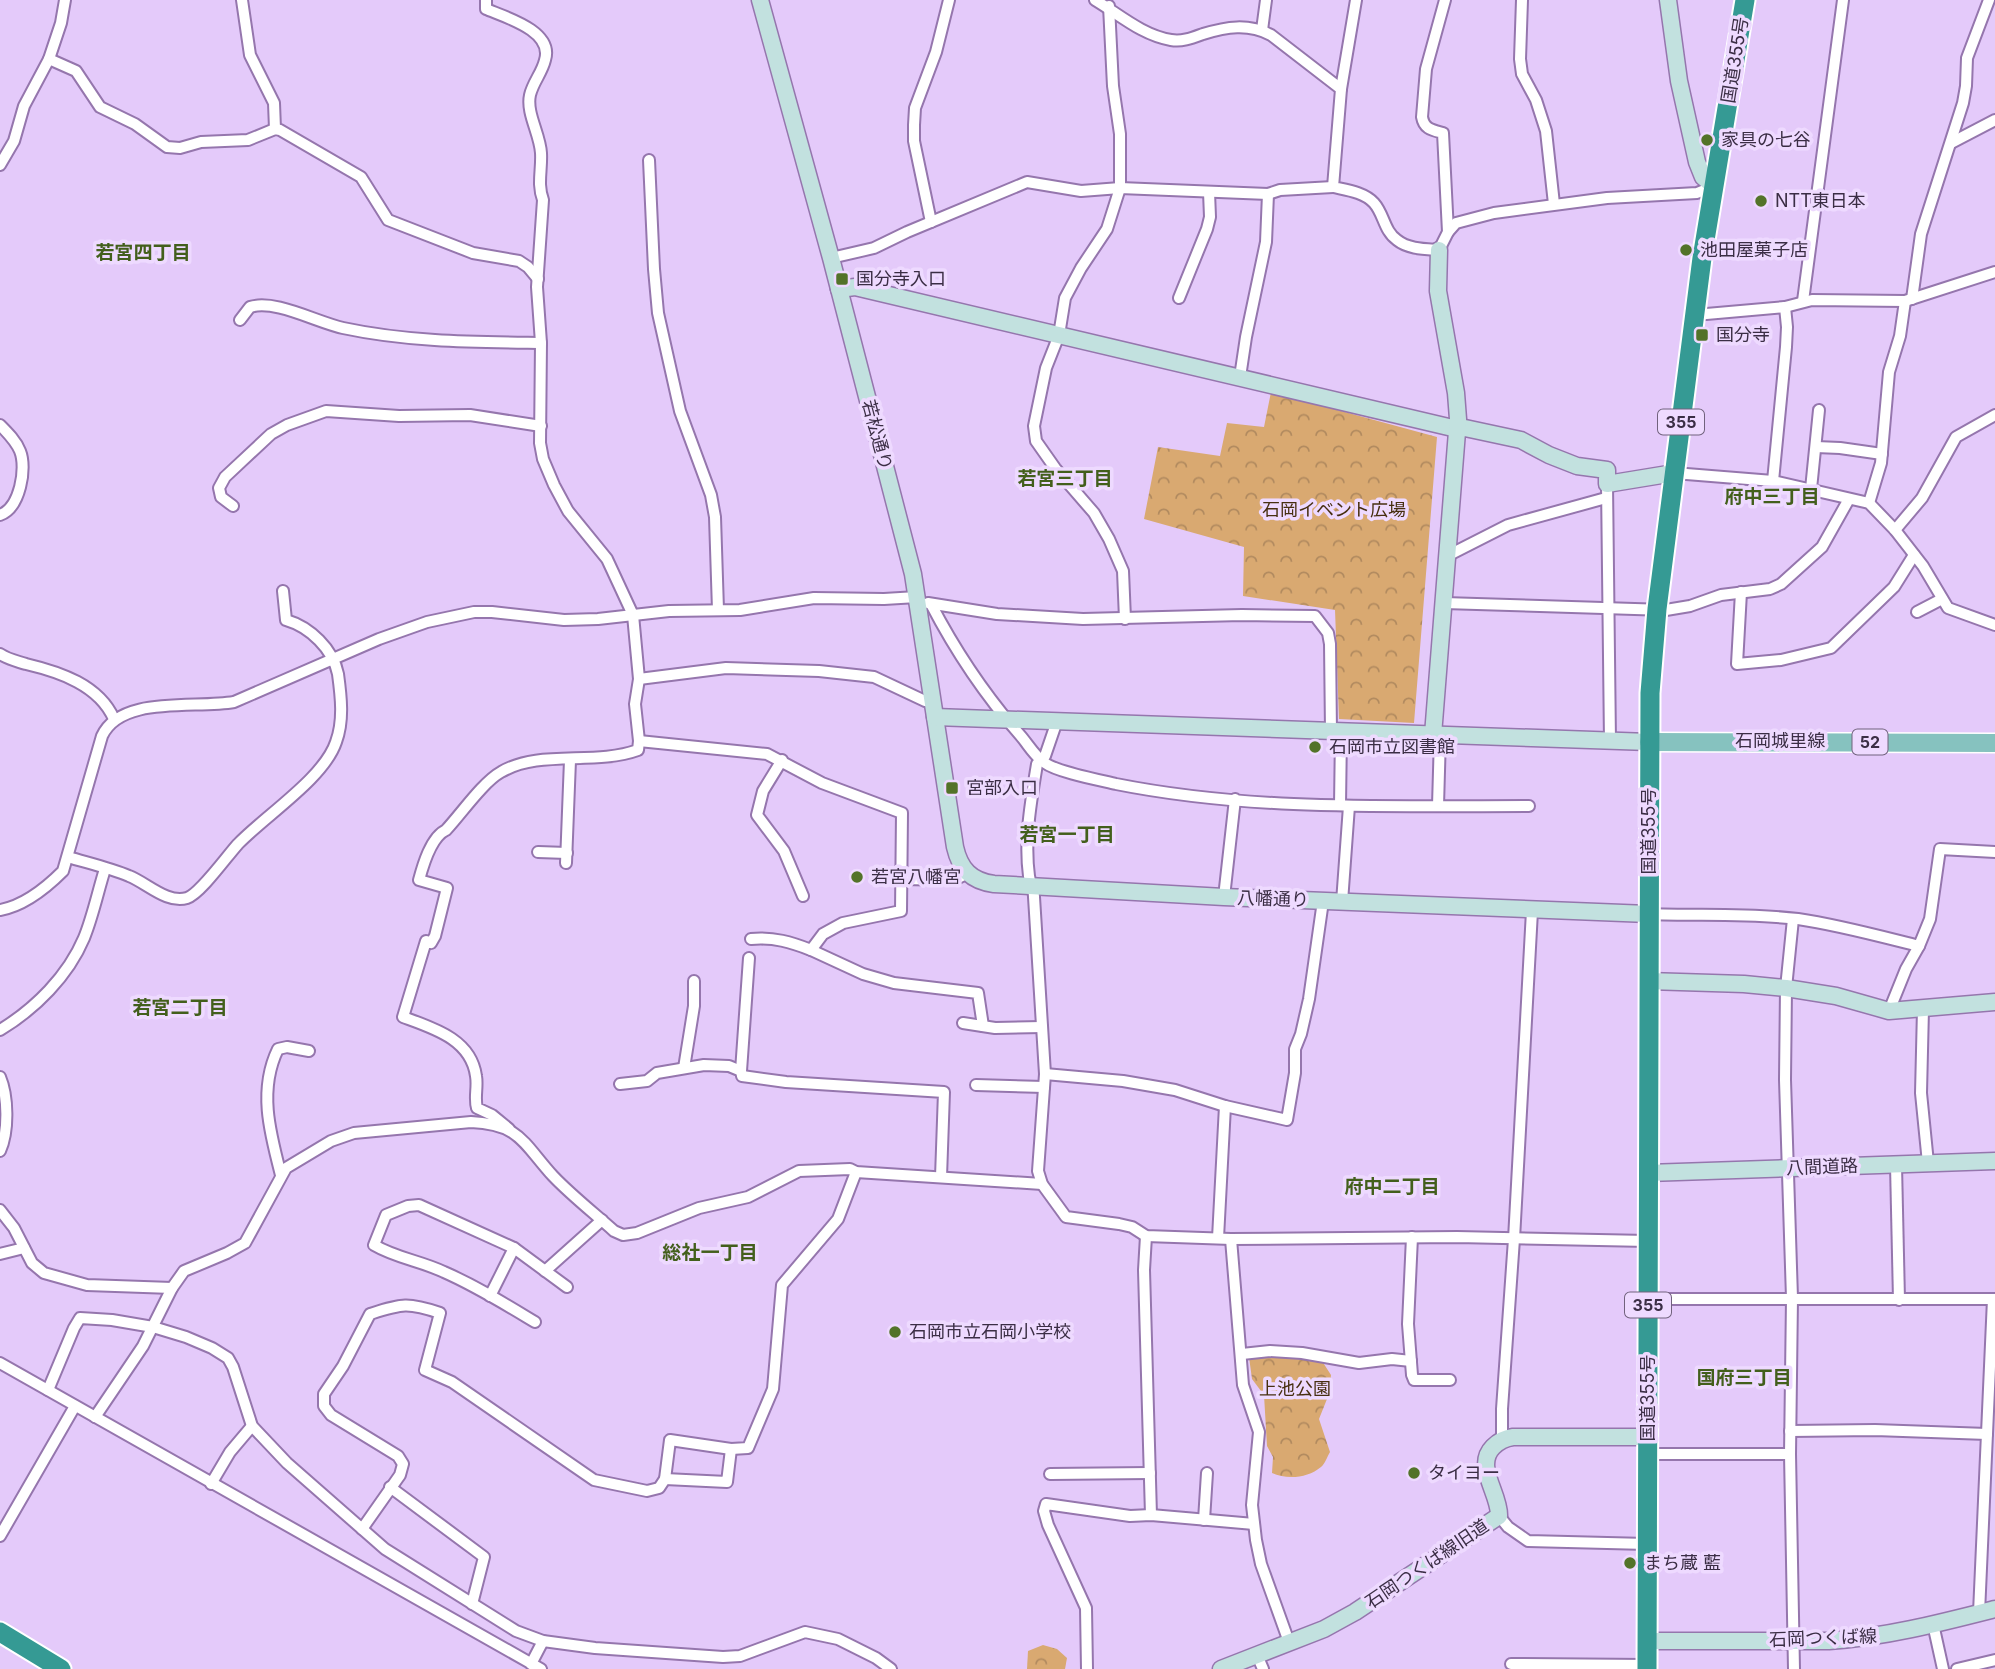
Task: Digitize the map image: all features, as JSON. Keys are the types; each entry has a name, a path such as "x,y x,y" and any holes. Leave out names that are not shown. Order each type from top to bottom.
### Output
{"highway":[{"name":"国道355号","path":"1647,1667 1650,693 1657,609 1695,315 1745,0"},
{"path":"0,1632 61,1669"}],"main road":[{"name":"石岡城里線","path":"1649,742 1995,743"}],"street":[{"path":"0,165 14,141 24,106 49,59 61,23 65,0"},
{"path":"242,0 250,55 274,103 275,129"},
{"path":"486,0 486,9 530,28 546,47 546,59 529,97 541,153 539,188 543,201 538,279 541,451 568,511 607,559 633,615 639,679 635,704 639,741 638,750 626,754 570,760 523,761 492,779 463,813 446,830 439,833 422,867 419,880 447,888 435,936 431,943 426,941 403,1017 444,1032 456,1040 473,1062 477,1108 492,1115 520,1136 554,1177 623,1235 637,1233 699,1208 748,1197 799,1171 850,1169 856,1172 1042,1184"},
{"name":"若松通り","path":"760,0 922,601 934,710 955,848 961,866 968,873"},
{"path":"930,222 914,141 915,108 936,52 948,0"},
{"path":"1095,0 1109,4 1140,30 1172,40 1183,40 1235,27 1262,30 1341,89"},
{"path":"1262,30 1266,0"},
{"path":"1333,187 1341,89 1356,0"},
{"path":"1445,0 1426,69 1422,117 1423,124 1428,129 1444,133 1448,232"},
{"path":"1522,0 1522,74 1542,115 1546,131 1554,204"},
{"path":"1438,806 1437,735 1457,429 1456,393 1438,291 1439,250 1456,223 1483,215 1607,198 1697,193 1714,186 1703,177 1697,162 1679,81 1668,0"},
{"path":"1803,301 1843,0"},
{"path":"1869,503 1882,454 1889,372 1909,300 1921,234 1965,94 1967,58 1989,0"},
{"path":"1109,4 1113,86 1120,134 1121,188 1107,229 1065,298 1059,335 1045,368 1034,426 1036,441 1094,513 1109,540 1123,571 1125,619"},
{"path":"49,59 76,71 100,107 135,124 167,147 180,148 201,142 248,139 275,129 361,177 388,220 473,253 519,261 538,279"},
{"path":"1951,143 1995,120"},
{"path":"649,160 658,313 680,411 711,495 715,517 718,610"},
{"path":"831,258 874,248 1027,182 1081,191 1121,188 1268,194 1280,190 1333,187 1352,191 1375,204 1390,235 1399,242 1416,248 1439,250"},
{"path":"1179,298 1208,229 1209,192"},
{"path":"1240,377 1266,242 1268,194"},
{"path":"1695,315 1785,307 1803,301 1909,300 1995,272"},
{"path":"839,289 855,287 1457,429 1465,428 1521,440 1577,466 1607,470 1610,742"},
{"path":"240,320 250,307 265,304 340,327 391,337 439,342 541,343"},
{"path":"1773,481 1786,347 1785,307"},
{"path":"1811,489 1819,410"},
{"path":"233,506 221,497 219,488 225,477 271,435 287,425 326,411 399,416 470,415 541,426"},
{"path":"1895,530 1922,498 1956,437 1995,415"},
{"path":"0,425 14,440 23,461 13,502 5,513 0,515"},
{"path":"1816,447 1882,454"},
{"path":"1447,556 1508,525 1606,491 1674,473 1773,481 1869,503 1895,530 1951,610 1995,625"},
{"path":"1444,603 1657,609 1690,606 1721,595 1770,589 1781,584 1822,547 1849,499"},
{"path":"1741,592 1737,664 1802,656 1831,648 1842,640 1894,587 1914,555"},
{"path":"68,857 129,876 161,894 187,898 198,891 237,845 309,782 330,756 337,741 341,718 341,692 335,659 302,625 286,620 283,591"},
{"path":"0,909 24,900 48,885 63,871 102,736 114,719 138,709 215,706 234,702 379,639 427,622 474,612 564,620 598,620 633,615 740,610 814,598 922,601 1032,616 1125,619 1242,615 1315,616 1328,633 1345,805 1342,902"},
{"path":"1917,612 1942,599"},
{"path":"922,601 1006,719 1046,764 1153,792 1345,805 1529,806"},
{"path":"0,654 9,660 62,674 85,686 104,702 114,719"},
{"path":"639,679 726,668 841,673 874,677 925,701 934,710 1006,719 1649,742"},
{"path":"1057,721 1045,756 1037,764 1027,836 1029,880 1033,886 1045,1074 1038,1171 1042,1184 1066,1217 1132,1227 1146,1236 1231,1239 1412,1237 1648,1241"},
{"path":"639,741 767,754 822,783 902,813 901,911 844,923 823,934 811,950"},
{"path":"538,852 567,858 570,760"},
{"path":"782,760 764,791 757,815 784,850 803,895"},
{"path":"1224,897 1235,799"},
{"path":"1889,1011 1930,919 1940,849 1995,852"},
{"path":"0,1030 34,1007 70,963 84,937 105,869"},
{"path":"903,880 954,880 968,873"},
{"name":"八幡通り","path":"968,873 984,883 1033,886 1224,897 1648,914"},
{"path":"1045,1074 1123,1081 1175,1090 1225,1106 1287,1120 1295,1073 1295,1049 1309,999 1323,901"},
{"path":"1532,911 1502,1440 1513,1437 1790,1454"},
{"path":"1648,914 1793,919 1919,946"},
{"path":"1793,919 1786,988 1785,1080 1792,1298 1790,1454 1794,1669"},
{"path":"751,939 788,941 863,974 894,983 978,993 983,1026"},
{"path":"749,958 742,1076 786,1082 944,1092 941,1177"},
{"path":"684,1068 694,1006 694,981"},
{"path":"1648,981 1786,988 1836,996 1889,1011 1995,1002"},
{"path":"1923,1009 1921,1093 1928,1163"},
{"path":"963,1023 1042,1027"},
{"path":"281,1175 265,1094 270,1065 278,1049 287,1047 309,1051"},
{"path":"620,1084 646,1081 657,1073 684,1068 721,1065 741,1071"},
{"path":"0,1077 4,1091 5,1124 4,1142 0,1151"},
{"path":"976,1085 1044,1087"},
{"path":"1218,1238 1225,1106"},
{"path":"95,1417 144,1346 172,1287 184,1271 245,1243 286,1168 331,1141 355,1133 471,1122 509,1129"},
{"name":"八間道路","path":"1648,1173 1995,1161"},
{"path":"1896,1164 1899,1300"},
{"path":"362,1529 400,1475 402,1464 398,1456 331,1415 324,1406 324,1394 343,1366 370,1314 402,1304 416,1305 440,1313 425,1370 452,1382 594,1480 647,1491 659,1488 665,1479 670,1440 731,1449 748,1448 773,1389 782,1285 838,1219 856,1172"},
{"path":"535,1322 444,1271 404,1256 392,1255 374,1245 386,1215 408,1206 419,1205 514,1248 567,1287"},
{"path":"0,1210 32,1263 44,1273 87,1285 172,1287"},
{"path":"545,1271 602,1220"},
{"path":"1146,1236 1144,1282 1151,1515"},
{"path":"1412,1237 1408,1324 1414,1380 1450,1380"},
{"path":"1231,1239 1243,1385 1259,1432 1252,1505 1254,1524 1261,1564 1289,1642"},
{"path":"0,1254 24,1248"},
{"path":"490,1296 514,1248"},
{"path":"1648,1299 1994,1299 1993,1369 1987,1434 1987,1611"},
{"path":"48,1390 80,1318 153,1327 186,1337 228,1358 252,1426 287,1463 362,1529 411,1567 516,1631 542,1640 595,1648 723,1657 740,1656 805,1632 838,1639 876,1658 891,1669"},
{"path":"1242,1353 1302,1353 1359,1363 1392,1359 1412,1361"},
{"path":"0,1363 536,1666 542,1640"},
{"path":"0,1536 75,1406"},
{"path":"211,1484 230,1452 252,1426"},
{"path":"1790,1431 1875,1430 1987,1434"},
{"name":"石岡つくば線旧道","path":"1222,1669 1260,1662 1289,1642 1324,1629 1355,1612 1499,1516 1486,1462 1489,1452 1502,1440"},
{"path":"665,1479 727,1482 731,1449"},
{"path":"1050,1474 1150,1474"},
{"path":"1204,1520 1207,1474"},
{"path":"390,1487 484,1557 472,1604"},
{"path":"1087,1669 1086,1608 1048,1525 1044,1511 1046,1504 1130,1516 1151,1515 1254,1524"},
{"path":"1499,1516 1508,1527 1528,1541 1647,1544"},
{"name":"石岡つくば線","path":"1647,1640 1856,1639 1933,1625 1987,1611"},
{"path":"1933,1625 1943,1669"},
{"path":"1956,1669 1995,1660"},
{"path":"1511,1664 1647,1667"}],"green space":[{"name":"石岡イベント広場","path":"1271,392 1437,437 1414,723 1339,719 1335,610 1243,596 1244,547 1144,519 1158,447 1220,456 1227,423 1264,427"},
{"name":"上池公園","path":"1276,1355 1322,1361 1331,1375 1329,1394 1319,1419 1330,1452 1321,1467 1304,1476 1284,1477 1272,1473 1273,1457 1267,1446 1264,1395 1252,1379 1249,1357"},
{"path":"1043,1645 1057,1649 1067,1658 1065,1669 1027,1669 1028,1651"}],"place":[{"name":"家具の七谷","path":"1707,140"},
{"name":"NTT東日本","path":"1761,201"},
{"name":"池田屋菓子店","path":"1686,250"},
{"name":"国分寺入口","path":"842,279"},
{"name":"国分寺","path":"1702,335"},
{"name":"石岡市立図書館","path":"1315,747"},
{"name":"宮部入口","path":"952,788"},
{"name":"若宮八幡宮","path":"857,877"},
{"name":"石岡市立石岡小学校","path":"895,1332"},
{"name":"タイヨー","path":"1414,1473"},
{"name":"まち蔵 藍","path":"1630,1563"}],"district":[{"name":"若宮四丁目","path":"143,252"},
{"name":"若宮三丁目","path":"1065,478"},
{"name":"府中三丁目","path":"1772,496"},
{"name":"若宮一丁目","path":"1067,834"},
{"name":"若宮二丁目","path":"180,1007"},
{"name":"府中二丁目","path":"1392,1186"},
{"name":"総社一丁目","path":"710,1252"},
{"name":"国府三丁目","path":"1744,1377"}]}
